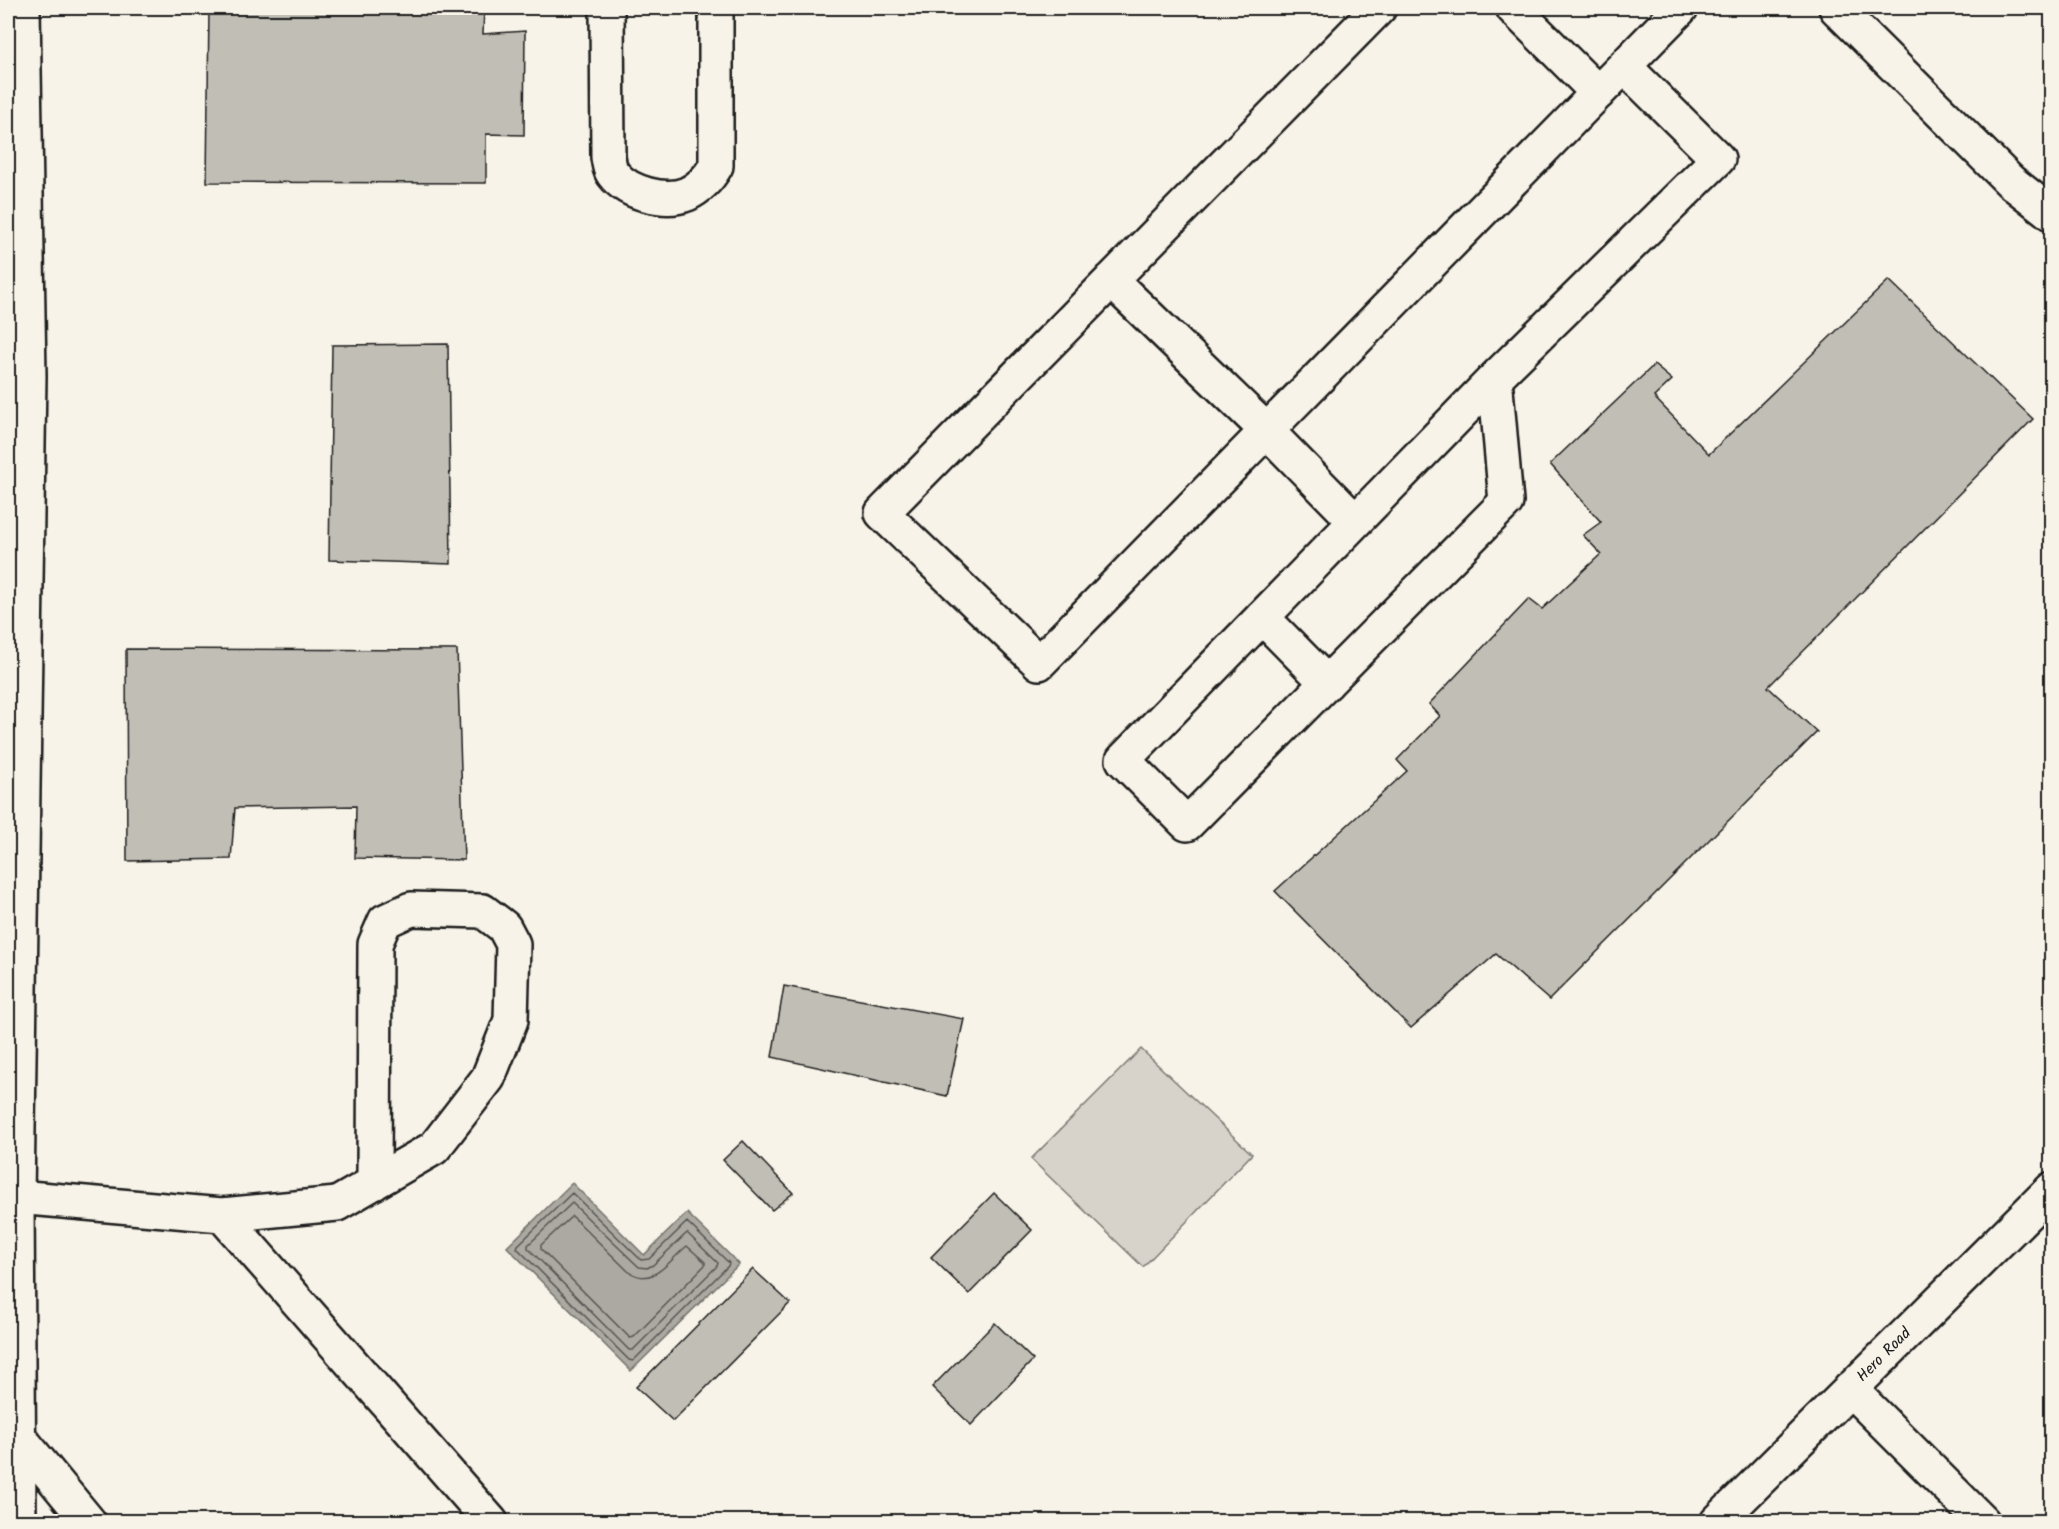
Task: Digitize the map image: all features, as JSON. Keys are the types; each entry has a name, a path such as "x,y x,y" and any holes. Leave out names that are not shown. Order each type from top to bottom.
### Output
{"main road":[{"path":"19,1521 17,1197 29,376 24,8"},
{"path":"607,8 608,157 612,174 630,190 656,197 685,195 708,180 716,166 716,8"},
{"path":"1379,8 882,513 1039,663 1682,8"},
{"path":"1513,8 1598,93"},
{"path":"1836,8 2010,181 2052,214"},
{"path":"1495,378 1506,502 1188,824 1123,760 1495,378 1718,159 1624,66"},
{"path":"1111,280 1267,431 1355,521"},
{"path":"1262,616 1327,683"},
{"path":"17,1197 222,1215 336,1204 374,1183 434,1148 488,1077 511,1020 513,944 504,927 483,911 411,909 385,921 375,944 374,1183"},
{"name":"Hero Road","path":"1717,1521 2052,1189"},
{"path":"222,1215 491,1521"},
{"path":"1850,1389 1983,1521"},
{"path":"19,1437 89,1521"}],"shaded area":[{"path":"1141,1049 1252,1154 1143,1267 1031,1159"}],"water":[{"path":"572,1183 644,1255 687,1213 739,1264 631,1371 507,1247"}],"building":[{"path":"209,8 484,8 483,34 525,31 524,135 486,134 486,183 207,182"},
{"path":"1889,280 2033,419 1768,687 1817,732 1549,1000 1496,954 1411,1028 1275,891 1407,771 1397,760 1440,716 1429,704 1529,599 1542,609 1601,554 1583,535 1601,522 1550,464 1654,365 1672,380 1654,397 1709,454"},
{"path":"448,344 451,564 329,560 332,345"},
{"path":"126,649 457,650 464,860 355,858 356,806 235,808 231,859 127,861"},
{"path":"784,986 964,1019 947,1096 772,1057"},
{"path":"743,1141 793,1193 772,1210 723,1160"},
{"path":"994,1193 1032,1230 969,1294 931,1257"},
{"path":"753,1269 790,1303 673,1421 636,1387"},
{"path":"995,1323 1033,1360 971,1425 932,1387"}]}
